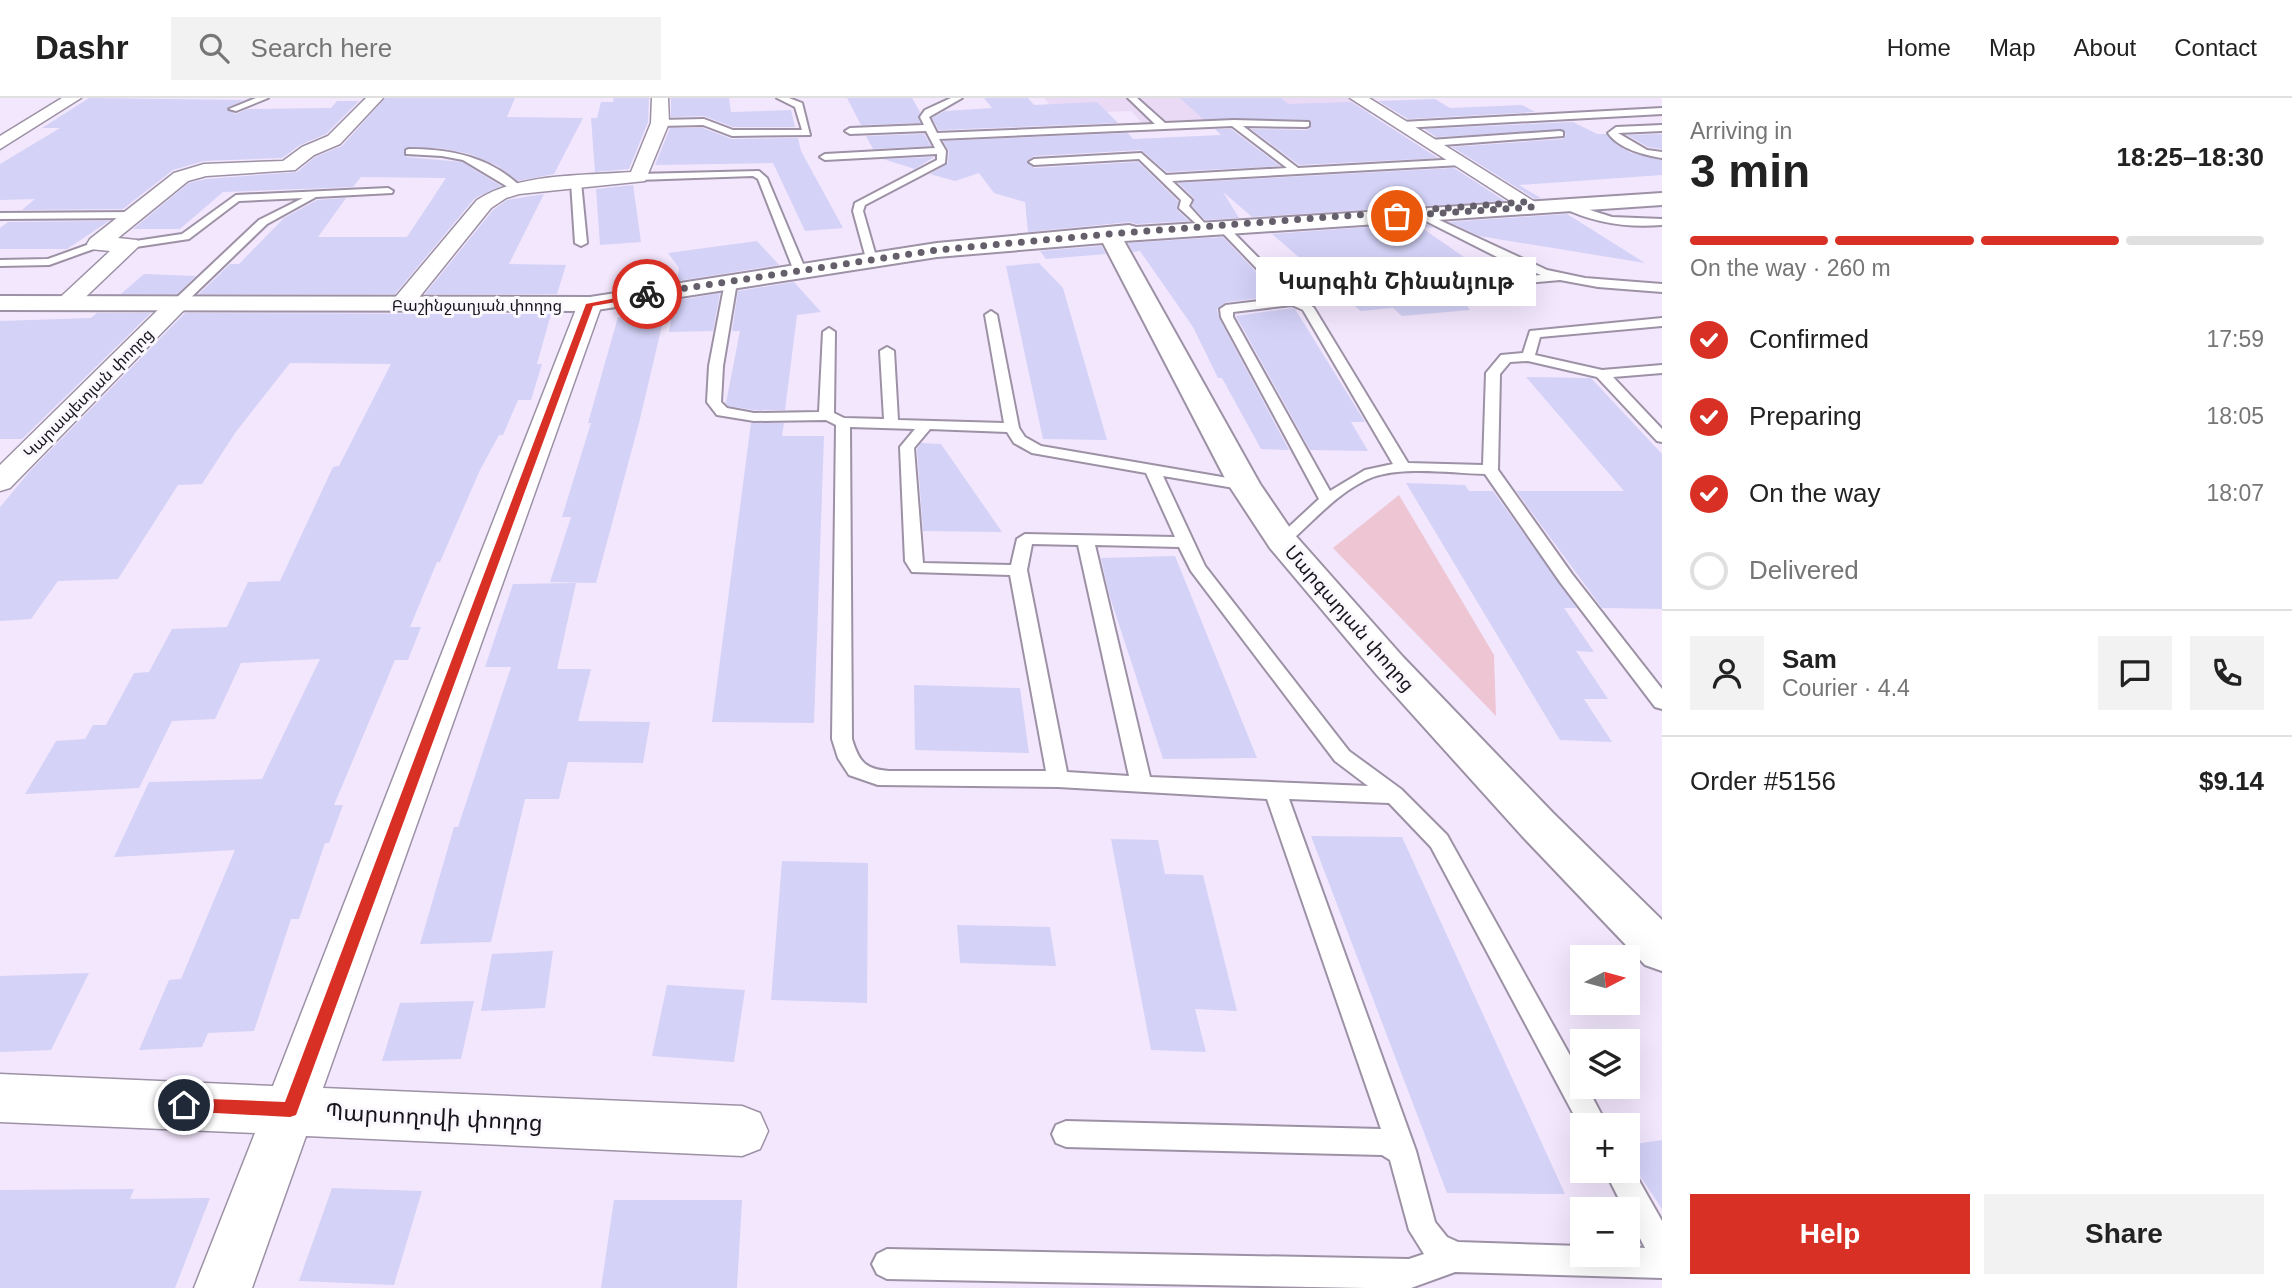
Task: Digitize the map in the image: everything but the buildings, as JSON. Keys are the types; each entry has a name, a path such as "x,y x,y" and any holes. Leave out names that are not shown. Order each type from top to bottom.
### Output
{"main road":[{"name":"Բաշինջաղյան փողոց","path":"1213,227 1422,215 1662,192"},
{"name":"Բաշինջաղյան փողոց","path":"0,303 590,304 937,250 1112,234 1529,205 1662,199"},
{"name":"Մարգարյան փողոց","path":"1112,234 1248,485 1282,541 1390,666 1538,825 1658,938"},
{"name":"Մարգարյան փողոց","path":"1248,485 1287,536 1402,668 1658,938"}],"street":[{"path":"0,144 73,98"},
{"path":"98,244 181,177 191,172 277,167 296,162 308,151 334,140 375,98"},
{"path":"401,305 484,204 499,194 517,188 638,177 660,122 660,98"},
{"path":"1358,98 1529,205"},
{"path":"98,244 129,245"},
{"path":"65,304 129,245"},
{"path":"223,1288 590,304"},
{"name":"Կարապետյան փողոց","path":"0,482 176,305"},
{"name":"Պարսողովի փողոց","path":"0,1098 742,1131"}],"lane":[{"path":"233,109 264,98"},
{"path":"660,122 704,122 733,134 807,133 799,105 781,98"},
{"path":"871,260 858,211 860,203 942,161 941,151 924,117 928,112 958,98"},
{"path":"1132,98 1163,126"},
{"path":"1402,125 1662,111"},
{"path":"850,131 932,132 1234,123 1306,124"},
{"path":"1234,123 1296,171"},
{"path":"1662,128 1616,130 1613,133 1644,152 1662,155"},
{"path":"1430,143 1560,134"},
{"path":"409,152 441,151 470,158 517,188"},
{"path":"825,157 941,151"},
{"path":"1034,162 1141,156 1187,200 1183,206 1213,227 1294,301 1308,308 1404,468"},
{"path":"1164,178 1461,162"},
{"path":"638,177 755,173 762,178 800,271"},
{"path":"576,182 581,243"},
{"path":"129,245 185,237 236,198 388,191"},
{"path":"176,305 263,222 318,195"},
{"path":"1565,205 1581,214 1612,221 1662,222"},
{"path":"0,216 135,215"},
{"path":"1422,215 1535,269 1559,277 1592,283 1662,288"},
{"path":"0,263 49,262 98,244"},
{"path":"1327,500 1227,317 1226,309 1559,277"},
{"path":"731,282 716,366 714,402 722,412 754,417 1012,428"},
{"path":"991,315 1012,428 1019,440 1037,450 1248,485"},
{"path":"1528,356 1535,334 1662,322"},
{"path":"829,331 836,419 842,739 849,765 864,777 889,779 1058,779 1394,795"},
{"path":"887,351 891,423"},
{"path":"1662,369 1602,374 1528,356 1506,358 1493,373 1490,470 1566,578 1662,702"},
{"path":"1602,374 1662,438"},
{"path":"927,424 907,447 913,561 918,568 1018,570"},
{"path":"1287,536 1327,500 1369,472 1404,468 1490,470"},
{"path":"1152,470 1197,567 1342,755 1394,795 1439,841 1587,1113"},
{"path":"1058,779 1018,570 1025,539 1185,542"},
{"path":"1085,540 1141,784"},
{"path":"1275,791 1402,1151 1423,1230 1437,1247 1455,1257"},
{"path":"1066,1134 1384,1142 1402,1151"},
{"path":"1626,1183 1662,1250"},
{"path":"887,1264 1409,1274 1455,1257 1662,1263"}],"shaded area":[{"path":"1044,98 1348,98 1372,113 1142,123 1131,111 1057,114"},
{"path":"1399,495 1494,655 1496,716 1333,548"}],"way so far":[{"path":"647,294 937,250 1525,202 1533,207 1397,216"}],"place":[{"name":"Կարգին Շինանյութ","path":"1397,216"}],"route":[{"path":"184,1105 290,1110 590,304 647,294"}]}
